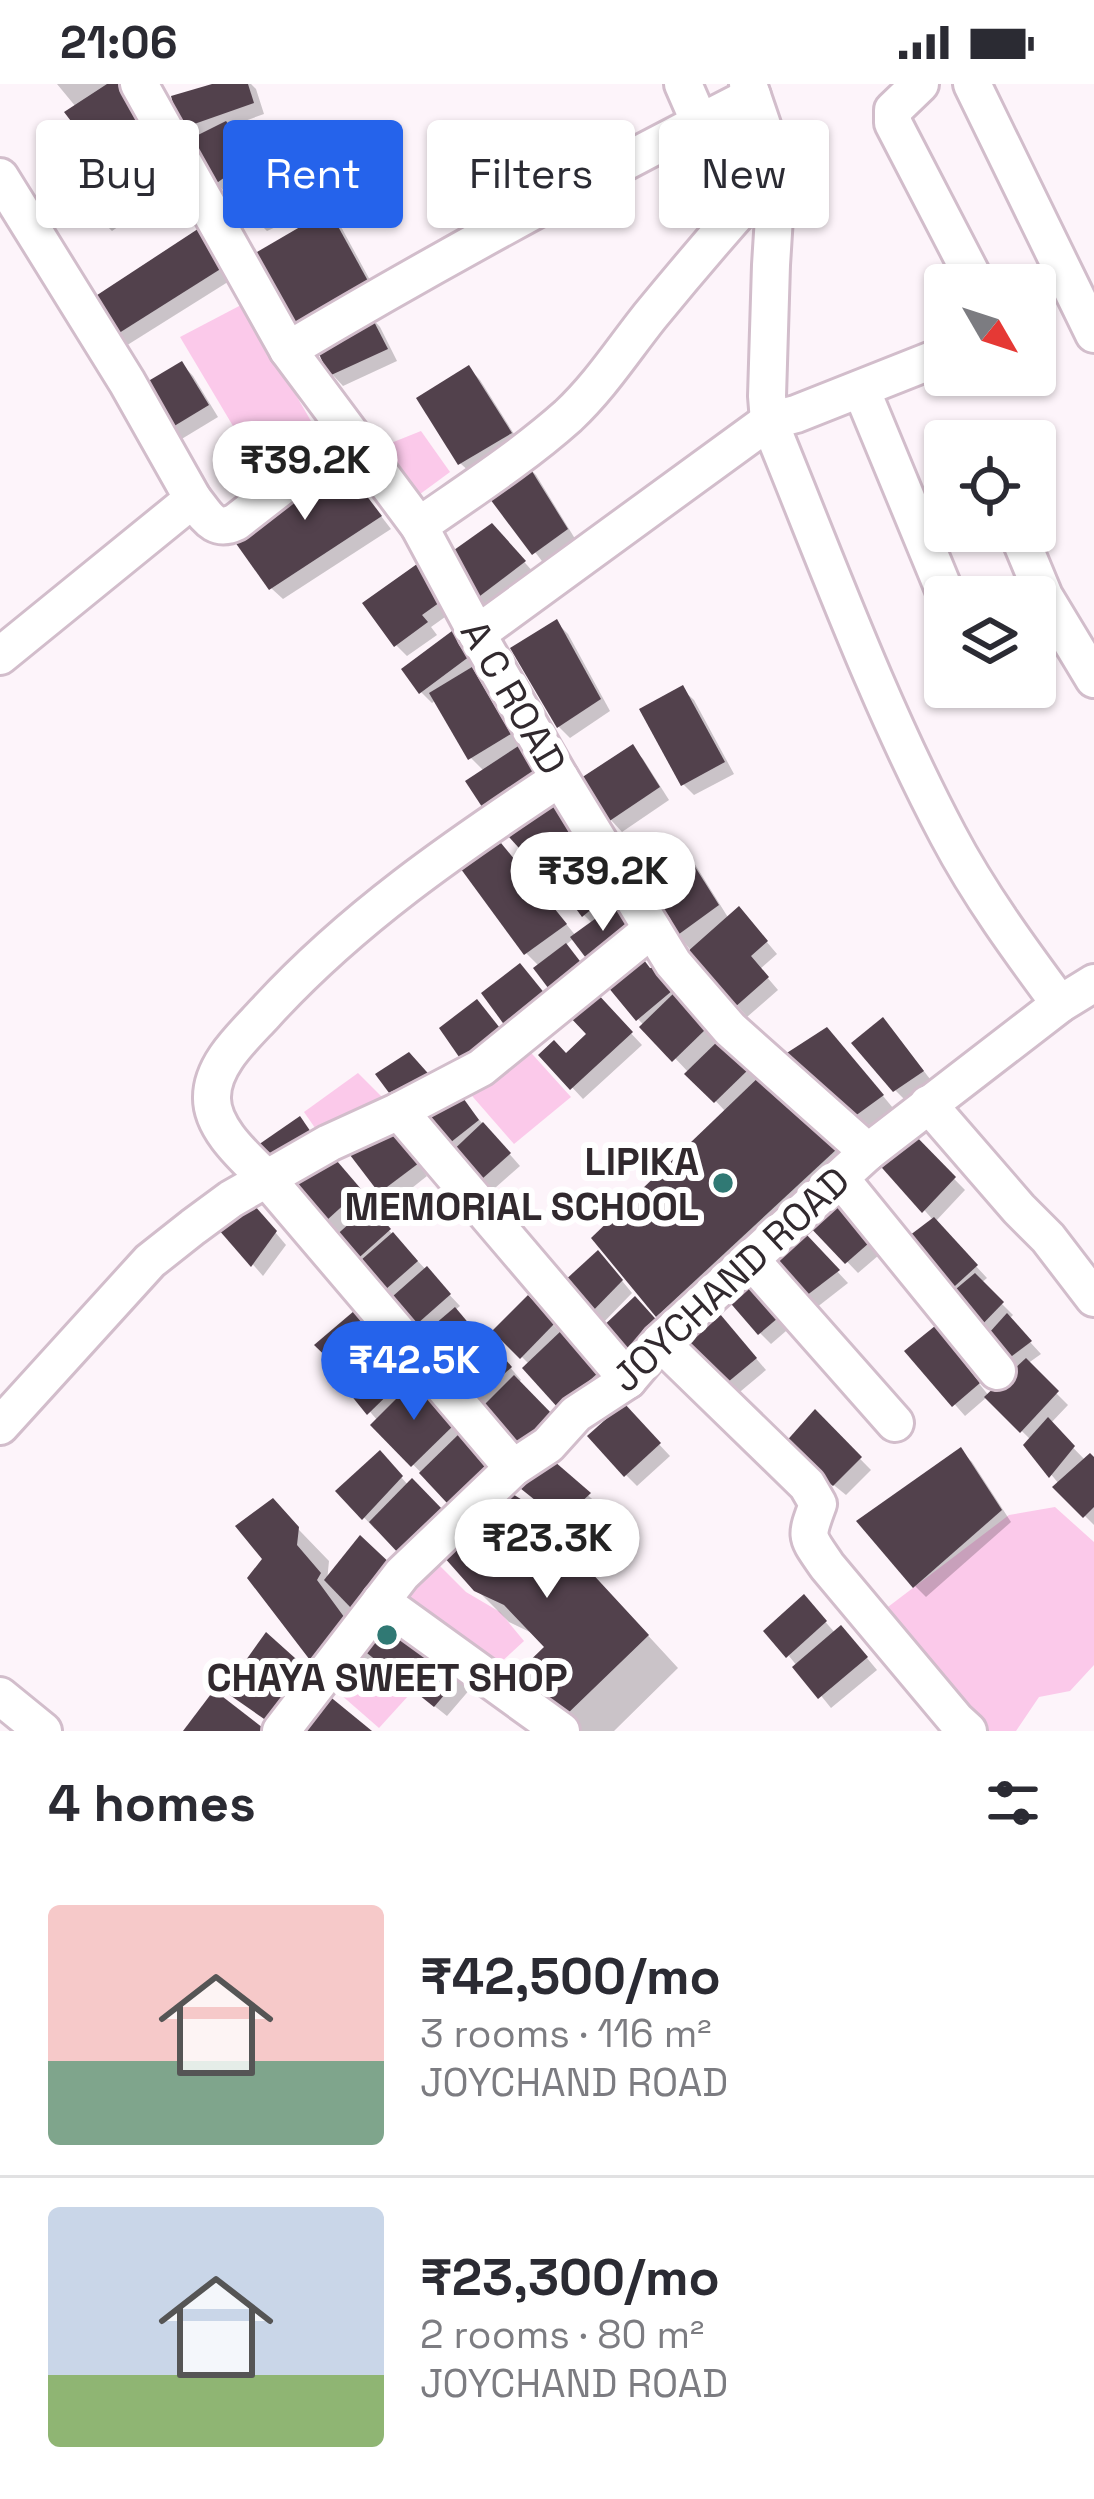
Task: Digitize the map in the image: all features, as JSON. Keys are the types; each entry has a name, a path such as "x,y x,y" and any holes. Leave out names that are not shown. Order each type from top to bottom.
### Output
{"street":[{"name":"A C ROAD","path":"139,84 288,350 419,526 560,778 674,963 730,1029 868,1151"},
{"path":"683,84 699,120"},
{"path":"920,84 893,110 893,123 966,264"},
{"path":"972,84 1094,334"},
{"path":"703,120 750,90 760,120"},
{"path":"288,350 383,293 659,144"},
{"path":"0,177 193,499 217,526 236,522 349,434"},
{"path":"419,526 568,416 609,373 724,228"},
{"path":"774,228 769,421 904,748 950,840 1060,1004"},
{"path":"477,634 769,421 924,363"},
{"path":"861,388 938,576"},
{"path":"0,656 193,499"},
{"path":"1025,552 1044,596 1094,679"},
{"path":"514,1468 248,1160 214,1115 211,1100 214,1078 233,1048 341,936 560,778"},
{"path":"4,1412 150,1261 232,1199 329,1143 481,1068 652,928"},
{"path":"868,1151 1094,982"},
{"path":"928,1104 1048,1238 1094,1298"},
{"path":"399,1111 628,1380"},
{"name":"JOYCHAND ROAD","path":"281,1731 402,1574 514,1468 548,1445 576,1414 628,1380 659,1342 868,1151"},
{"path":"840,1178 997,1371"},
{"path":"751,1260 895,1423"},
{"path":"659,1342 807,1485 818,1504 808,1527 811,1543 826,1566 968,1731"},
{"path":"380,1601 561,1731"},
{"path":"0,1696 44,1731"}],"shaded area":[{"path":"243,304 311,421 255,463 180,337"},
{"path":"421,431 450,472 412,500 376,449"},
{"path":"524,1045 571,1097 514,1144 466,1089"},
{"path":"358,1073 390,1105 322,1138 304,1112"},
{"path":"1055,1507 1094,1542 1094,1665 1070,1691 1039,1697 1016,1731 981,1731 880,1613 1009,1515"},
{"path":"433,1559 466,1592 500,1612 524,1641 499,1664 400,1600"},
{"path":"358,1655 409,1695 379,1728 332,1687"}],"building":[{"path":"107,84 119,84 141,120 70,120 64,112"},
{"path":"212,84 248,84 254,103 199,122 178,120 171,96"},
{"path":"223,122 223,179 214,185 199,153 199,134"},
{"path":"207,223 230,263 108,340 85,303"},
{"path":"298,228 339,228 368,281 297,325 250,256"},
{"path":"369,312 388,349 329,376 314,343"},
{"path":"182,361 209,405 166,431 140,386"},
{"path":"469,365 512,433 458,465 416,398"},
{"path":"334,453 382,516 269,590 230,535"},
{"path":"525,460 568,529 532,555 484,491"},
{"path":"492,523 526,561 472,602 447,555"},
{"path":"417,564 443,600 422,615 428,622 394,647 362,603"},
{"path":"557,619 601,699 557,728 510,648"},
{"path":"452,631 470,656 419,694 401,669"},
{"path":"472,667 511,734 468,760 429,693"},
{"path":"683,685 725,762 681,786 639,709"},
{"path":"523,743 543,774 486,813 465,781"},
{"path":"633,744 660,787 608,822 581,778"},
{"path":"557,800 579,832 537,868 509,837"},
{"path":"501,843 567,924 524,955 458,865"},
{"path":"680,843 719,905 675,937 634,874"},
{"path":"592,855 616,889 582,917 555,880"},
{"path":"617,903 636,929 592,966 570,937"},
{"path":"739,906 768,941 751,956 769,977 734,1008 686,953"},
{"path":"566,943 586,969 555,997 533,968"},
{"path":"638,952 650,968 665,967 679,985 636,1021 603,981"},
{"path":"520,963 550,1000 511,1034 481,993"},
{"path":"595,991 633,1032 570,1090 538,1055 554,1040 566,1053 586,1034 568,1015"},
{"path":"675,992 708,1027 672,1062 639,1027"},
{"path":"477,999 507,1037 466,1067 439,1028"},
{"path":"883,1017 924,1071 893,1092 851,1043"},
{"path":"827,1027 884,1095 851,1119 779,1058"},
{"path":"722,1037 751,1067 714,1103 684,1074"},
{"path":"409,1052 434,1080 398,1105 375,1074"},
{"name":"LIPIKA MEMORIAL SCHOOL","path":"763,1073 838,1148 656,1317 591,1238"},
{"path":"461,1095 479,1120 446,1146 429,1119"},
{"path":"300,1116 315,1138 274,1167 258,1145"},
{"path":"483,1122 511,1153 473,1187 446,1157"},
{"path":"389,1125 419,1163 379,1193 350,1155"},
{"path":"909,1129 956,1177 922,1213 875,1160"},
{"path":"331,1154 361,1189 315,1231 276,1188"},
{"path":"837,1195 877,1236 845,1264 806,1223"},
{"path":"254,1205 277,1231 251,1267 212,1222"},
{"path":"370,1205 391,1229 353,1263 332,1239"},
{"path":"934,1217 978,1265 944,1296 901,1242"},
{"path":"393,1232 418,1261 377,1297 352,1268"},
{"path":"806,1234 840,1270 802,1299 774,1263"},
{"path":"598,1250 623,1280 584,1320 562,1283"},
{"path":"427,1266 451,1294 409,1331 384,1304"},
{"path":"975,1273 1004,1302 973,1334 944,1299"},
{"path":"754,1277 785,1312 758,1335 726,1298"},
{"path":"528,1295 555,1323 520,1359 492,1331"},
{"path":"635,1296 662,1326 625,1361 598,1331"},
{"path":"455,1307 476,1332 435,1366 414,1342"},
{"path":"354,1311 378,1337 340,1370 314,1345"},
{"path":"1007,1313 1032,1341 1000,1365 980,1343"},
{"path":"720,1314 757,1358 722,1387 685,1344"},
{"path":"935,1326 980,1383 952,1407 904,1351"},
{"path":"563,1329 601,1370 559,1409 522,1368"},
{"path":"485,1335 512,1367 470,1403 442,1371"},
{"path":"386,1342 410,1373 367,1415 342,1384"},
{"path":"1026,1358 1059,1391 1020,1433 984,1397"},
{"path":"514,1375 555,1417 519,1452 478,1411"},
{"path":"417,1378 457,1422 411,1467 370,1425"},
{"path":"624,1403 661,1443 624,1477 587,1436"},
{"path":"815,1409 862,1457 833,1486 783,1445"},
{"path":"1048,1417 1075,1446 1049,1478 1023,1445"},
{"path":"461,1432 492,1461 447,1503 419,1473"},
{"path":"961,1447 1002,1510 913,1588 856,1521"},
{"path":"380,1450 403,1476 362,1520 335,1491"},
{"path":"1090,1453 1094,1457 1094,1507 1083,1518 1052,1487"},
{"path":"547,1455 591,1493 561,1521 515,1484"},
{"path":"412,1478 443,1510 401,1556 369,1522"},
{"path":"508,1491 527,1503 649,1635 564,1717 515,1675 544,1647 504,1605 474,1591 443,1556"},
{"path":"273,1498 299,1527 297,1545 321,1573 317,1580 350,1625 313,1664 247,1578 262,1559 235,1526"},
{"path":"360,1535 394,1567 353,1610 324,1580"},
{"path":"804,1594 827,1621 786,1658 763,1631"},
{"path":"385,1620 462,1674 434,1707 362,1649"},
{"path":"841,1625 868,1657 818,1699 792,1667"},
{"path":"266,1632 305,1667 267,1721 224,1691"},
{"path":"214,1690 267,1731 183,1731"},
{"path":"328,1695 372,1731 299,1731"}],"place":[{"name":"LIPIKA MEMORIAL SCHOOL","path":"723,1183"},
{"name":"CHAYA SWEET SHOP","path":"387,1635"}]}
